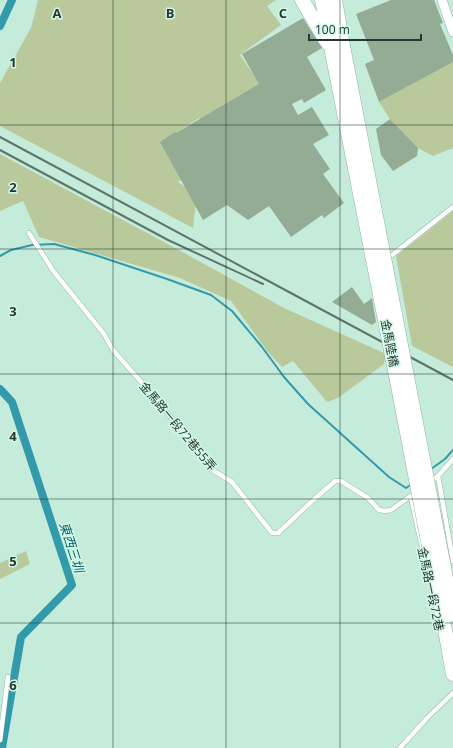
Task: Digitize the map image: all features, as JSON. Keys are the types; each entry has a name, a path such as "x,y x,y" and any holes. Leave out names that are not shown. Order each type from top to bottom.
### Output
{"main road":[{"path":"302,0 325,39 337,47"},
{"path":"322,0 337,47"},
{"path":"335,0 337,47"},
{"name":"金馬陸橋","path":"337,47 453,614"},
{"name":"金馬陸橋","path":"337,47 443,634 453,674"}],"street":[{"path":"442,0 453,32"}],"lane":[{"path":"392,255 453,207"},
{"name":"金馬路一段72巷55弄","path":"29,233 54,272 104,334 113,350 157,400 214,471 232,482 272,533 278,533 335,481 341,481 368,498 379,510 385,512 391,510 411,497"},
{"path":"411,497 438,476 453,460"},
{"path":"438,476 453,561"},
{"name":"金馬路一段72巷","path":"411,497 428,574"},
{"name":"金馬路一段72巷","path":"443,634 443,643 453,680"},
{"path":"0,740 8,677"},
{"path":"400,748 426,718 453,693"}],"green space":[{"path":"38,0 276,0 267,6 281,25 240,55 263,88 207,122 199,118 170,137 182,179 178,182 189,190 196,202 193,228 0,126 0,83 31,28"},
{"path":"453,62 453,148 433,156 418,148 390,119 379,102"},
{"path":"0,154 284,308 386,354 384,364 338,398 327,402 293,361 282,367 268,352 231,301 180,278 39,237 23,201 0,211"},
{"path":"453,211 453,367 412,346 396,256"},
{"path":"26,551 30,564 0,579 0,563"}],"building":[{"path":"391,0 434,0 443,23 440,24 453,55 453,62 379,102 365,64 374,60 356,14"},
{"path":"303,18 322,48 307,57 326,90 304,103 302,99 292,104 298,115 312,107 329,135 313,144 330,169 323,174 344,203 324,218 322,215 291,237 269,206 248,220 227,205 203,220 160,142 259,84 242,54"},
{"path":"390,119 418,148 417,156 393,171 381,155 376,129"},
{"path":"352,287 364,304 372,298 376,322 372,325 332,302"}],"waterway":[{"path":"0,26 12,0"},
{"path":"0,256 11,250 32,245 54,244 95,255 211,295 232,311 262,347 284,377 308,404 389,477 406,488 412,484"},
{"name":"東西三圳","path":"0,389 12,402 72,585 21,637 2,748"},
{"path":"431,469 445,459 453,450"}],"railway":[{"path":"0,137 453,380"},
{"path":"0,150 168,240 263,284"}]}
